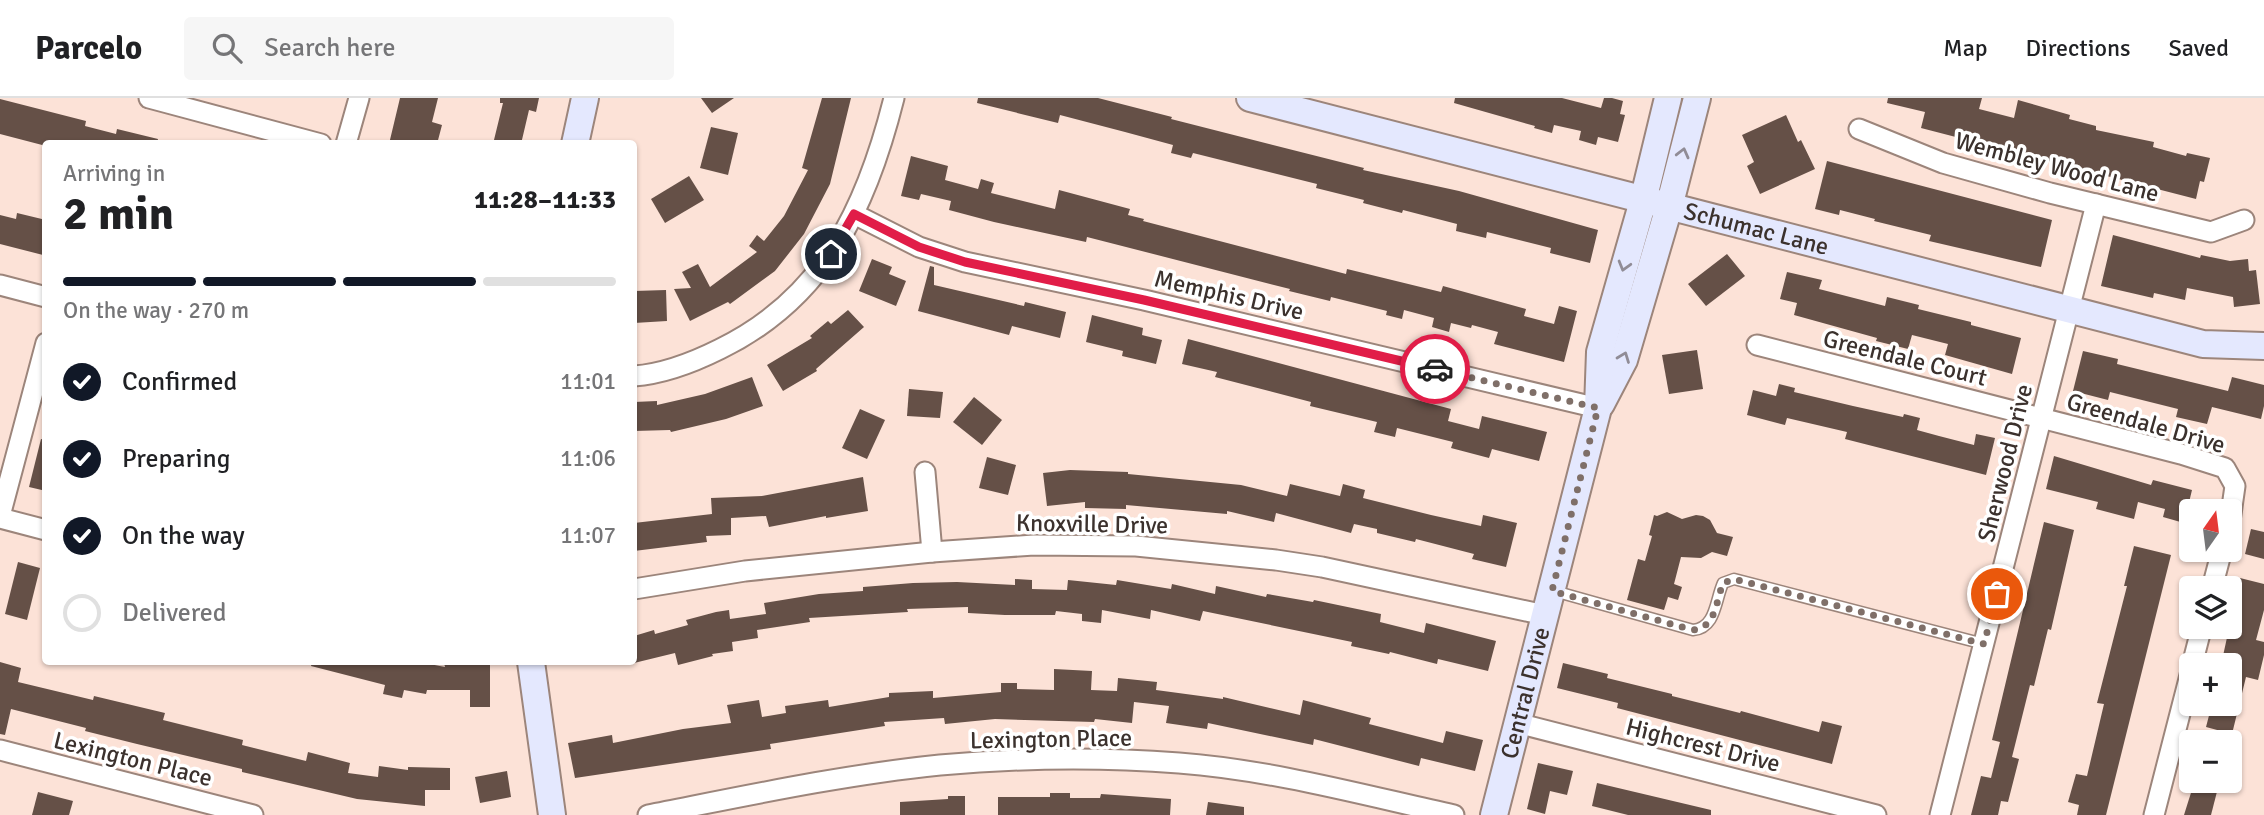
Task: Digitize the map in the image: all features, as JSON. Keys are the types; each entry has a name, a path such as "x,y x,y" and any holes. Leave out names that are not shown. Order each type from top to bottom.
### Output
{"street":[{"path":"149,98 306,140"},
{"path":"347,140 359,98"},
{"path":"576,140 585,98"},
{"path":"637,376 650,375 704,358 747,337 802,293 831,254 854,214 883,141 894,98"},
{"name":"Schumac Lane","path":"1250,98 2203,344 2264,346"},
{"name":"Central Drive","path":"1494,815 1598,408 1600,352 1643,201 1668,98"},
{"name":"Central Drive","path":"1598,408 1624,360 1698,98"},
{"name":"Wembley Wood Lane","path":"1859,129 1943,163 2211,232 2244,220"},
{"name":"Sherwood Drive","path":"1940,815 2096,204"},
{"name":"Memphis Drive","path":"854,214 919,247 965,262 1144,300 1598,408"},
{"path":"0,285 42,296"},
{"name":"Greendale Court","path":"1757,345 2042,418"},
{"path":"42,359 0,517 42,529"},
{"name":"Greendale Drive","path":"2042,418 2225,468 2235,486 2233,499"},
{"path":"925,472 932,552"},
{"name":"Knoxville Drive","path":"637,589 745,571 932,552 1034,545 1136,546 1276,560 1548,603"},
{"path":"531,665 552,815"},
{"path":"2154,815 2179,716"},
{"name":"Highcrest Drive","path":"1517,723 1876,815"},
{"name":"Lexington Place","path":"0,750 253,815"},
{"name":"Lexington Place","path":"648,815 818,782 940,765 1047,759 1178,763 1229,769 1454,815"}],"lane":[{"path":"1548,603 1693,630 1701,629 1711,620 1723,583 1734,579 1984,644"}],"building":[{"path":"400,98 438,98 432,122 442,125 438,140 390,140"},
{"path":"500,98 539,98 536,112 529,110 522,140 494,140 503,103 500,103"},
{"path":"701,98 734,98 712,113"},
{"path":"822,98 851,98 830,184 804,234 775,271 730,304 728,302 690,321 674,289 691,288 682,272 698,264 710,287 757,252 749,246 757,235 764,241 784,216 808,170 802,168"},
{"path":"978,98 1098,98 1364,168 1363,170 1459,191 1598,230 1590,263 1550,253 1551,248 1487,232 1486,238 1456,231 1457,224 1363,203 1364,200 1316,188 1317,184 1193,153 1191,158 1171,153 1173,145 1125,132 1060,115 1058,123 977,103"},
{"path":"1455,98 1562,98 1601,108 1604,98 1612,98 1623,101 1620,114 1625,115 1618,142 1598,137 1596,145 1579,140 1581,131 1554,125 1552,133 1454,103"},
{"path":"1888,98 1982,98 1979,109 2014,118 2018,100 2070,115 2069,119 2096,126 2096,130 2154,142 2153,147 2186,156 2187,153 2210,158 2196,199 1921,128 1925,112 1887,103"},
{"path":"0,99 86,121 85,126 116,134 117,129 158,139 42,140 42,145 0,134"},
{"path":"1786,115 1798,142 1801,140 1815,169 1760,194 1747,166 1754,162 1742,135"},
{"path":"711,127 738,133 728,175 700,168"},
{"path":"911,156 948,166 945,180 978,189 981,179 994,183 991,193 1055,209 1059,190 1130,209 1128,215 1144,219 1143,221 1346,274 1347,269 1441,292 1443,286 1526,309 1524,316 1554,324 1559,306 1577,311 1564,362 1494,344 1498,332 1472,325 1471,328 1451,323 1449,332 1432,327 1434,318 1404,310 1402,319 1386,315 1387,311 1331,297 1330,301 1289,291 1290,289 1087,237 1086,242 994,222 949,210 951,201 921,194 919,200 901,196"},
{"path":"1827,161 2052,220 2041,267 1929,241 1931,235 1840,210 1839,215 1815,209"},
{"path":"689,176 704,200 665,223 651,199"},
{"path":"17,213 42,219 42,255 0,244 0,215 16,219"},
{"path":"2113,235 2200,258 2201,255 2230,261 2248,259 2249,271 2256,270 2260,304 2234,307 2233,297 2187,288 2185,300 2154,293 2153,298 2101,286"},
{"path":"1727,254 1745,276 1706,306 1688,284"},
{"path":"872,259 892,267 889,274 906,281 896,306 859,291"},
{"path":"930,266 934,267 934,285 1024,306 1025,302 1066,312 1060,338 1012,326 1009,335 918,311"},
{"path":"1787,272 1822,280 1819,289 1885,306 1887,297 1919,305 1918,309 2021,338 2012,374 1945,355 1948,344 1912,335 1908,349 1794,315 1797,303 1780,299"},
{"path":"666,290 667,321 637,323 637,291"},
{"path":"848,310 864,327 816,369 817,371 783,391 767,365 812,338 810,336 828,321 831,324"},
{"path":"1092,315 1143,328 1142,335 1162,340 1156,364 1122,356 1123,351 1086,342"},
{"path":"1188,339 1451,409 1448,421 1479,429 1482,416 1547,432 1539,461 1492,449 1489,458 1451,448 1453,442 1397,428 1395,437 1374,432 1377,422 1310,406 1311,402 1215,377 1217,372 1182,364"},
{"path":"1697,350 1703,389 1669,394 1662,355"},
{"path":"2083,351 2118,359 2117,364 2228,391 2232,377 2264,385 2261,419 2212,407 2207,424 2176,417 2178,409 2110,392 2108,400 2073,391"},
{"path":"752,377 763,406 726,419 671,432 637,431 637,402 657,401 657,405 705,394"},
{"path":"1779,384 1795,388 1794,392 1903,417 1904,414 1920,418 1917,430 1974,445 1976,434 1995,438 1986,475 1845,439 1847,432 1787,418 1785,425 1747,415 1753,390 1776,396"},
{"path":"909,389 943,392 940,418 907,416"},
{"path":"974,397 1002,420 982,445 953,422"},
{"path":"860,409 885,420 867,459 842,448"},
{"path":"41,439 42,439 42,490 29,487"},
{"path":"2054,456 2151,485 2153,480 2192,490 2190,499 2179,499 2179,522 2163,517 2165,509 2138,502 2134,519 2096,509 2098,502 2046,489"},
{"path":"987,457 1016,465 1008,495 979,488"},
{"path":"1070,470 1128,472 1241,485 1287,496 1290,484 1340,496 1343,484 1365,490 1363,498 1431,515 1481,526 1483,515 1517,523 1506,567 1472,559 1474,554 1416,539 1415,542 1377,533 1377,529 1354,524 1351,533 1276,513 1274,522 1227,511 1227,514 1126,505 1126,509 1085,508 1085,502 1047,506 1043,473"},
{"path":"863,477 868,511 769,527 766,516 731,518 731,535 706,536 707,542 637,551 637,523 712,514 711,498 762,496"},
{"path":"1667,512 1682,519 1703,516 1710,520 1717,533 1733,537 1727,556 1712,552 1701,558 1681,557 1674,584 1682,587 1678,600 1668,597 1664,610 1627,600 1638,559 1645,561 1654,515"},
{"path":"2044,522 2074,530 2051,630 2048,629 2034,686 2030,685 2012,757 2019,759 2008,802 2001,801 1998,815 1971,815 1981,776 1991,778 2000,742 1992,740"},
{"path":"2251,529 2264,532 2264,559 2245,554"},
{"path":"2134,546 2171,555 2106,815 2077,815 2079,805 2068,802 2076,774 2087,776 2104,704 2097,703 2127,586 2124,586"},
{"path":"18,562 40,568 27,620 5,614"},
{"path":"2242,578 2264,584 2264,610 2256,640 2264,642 2264,655 2258,680 2246,677 2242,693 2242,653 2224,653 2227,639 2242,639"},
{"path":"1015,579 1032,580 1032,589 1067,590 1068,580 1116,585 1117,580 1171,589 1172,584 1215,594 1216,586 1266,597 1267,594 1313,602 1314,600 1381,614 1380,622 1424,633 1426,623 1496,641 1488,671 1438,659 1437,664 1390,652 1389,654 1351,646 1352,642 1203,611 1200,621 1151,610 1150,619 1102,610 1101,623 1082,621 1082,614 1056,611 1055,615 968,613 968,607 907,609 908,612 809,618 810,622 757,630 758,638 732,642 733,651 712,654 713,656 678,665 675,653 637,662 637,635 654,630 655,634 688,625 686,620 716,612 729,610 730,619 766,614 764,603 819,594 863,591 863,587 957,582 1015,585"},
{"path":"0,662 21,668 18,682 93,700 94,696 165,713 163,720 243,740 242,745 306,761 308,752 350,763 348,773 378,777 379,766 408,770 408,767 450,768 450,790 425,790 425,806 357,799 242,772 242,769 85,731 86,728 11,709 5,735 0,734"},
{"path":"1563,663 1608,674 1607,678 1672,696 1819,732 1822,721 1842,726 1832,764 1617,708 1618,703 1557,688"},
{"path":"490,665 490,707 470,707 470,690 427,690 426,694 404,690 402,698 383,694 385,685 311,666"},
{"path":"1054,669 1092,671 1091,690 1117,691 1118,678 1157,682 1156,690 1223,697 1300,715 1303,700 1371,718 1369,724 1443,743 1446,731 1483,740 1475,771 1421,758 1419,766 1314,739 1313,745 1208,723 1207,729 1166,723 1169,706 1134,702 1132,723 1095,719 1094,722 995,719 945,724 944,718 884,722 885,726 770,744 771,749 575,778 568,743 612,735 613,743 683,729 731,723 727,705 759,700 762,717 786,713 785,706 828,700 829,707 889,697 889,693 933,691 933,698 1001,692 1001,683 1017,683 1017,689 1054,690"},
{"path":"2209,716 2236,716 2233,730 2206,727"},
{"path":"1538,763 1573,771 1567,795 1550,791 1545,814 1527,809"},
{"path":"507,771 511,797 480,803 475,777"},
{"path":"1597,783 1711,810 1711,815 1628,815 1592,806"},
{"path":"38,792 73,801 69,815 32,815"},
{"path":"1050,793 1070,793 1070,798 1100,798 1101,794 1171,799 1170,815 998,815 998,797 1050,797"},
{"path":"2191,793 2217,793 2211,815 2184,815"},
{"path":"948,796 965,796 965,815 900,815 900,802 948,799"},
{"path":"1208,802 1244,807 1244,815 1206,815"}],"way so far":[{"path":"1435,369 1598,408 1552,591 1693,630 1707,625 1723,583 1734,579 1984,644 1997,594"}],"route":[{"path":"831,254 854,214 919,247 965,262 1144,300 1435,369"}]}
